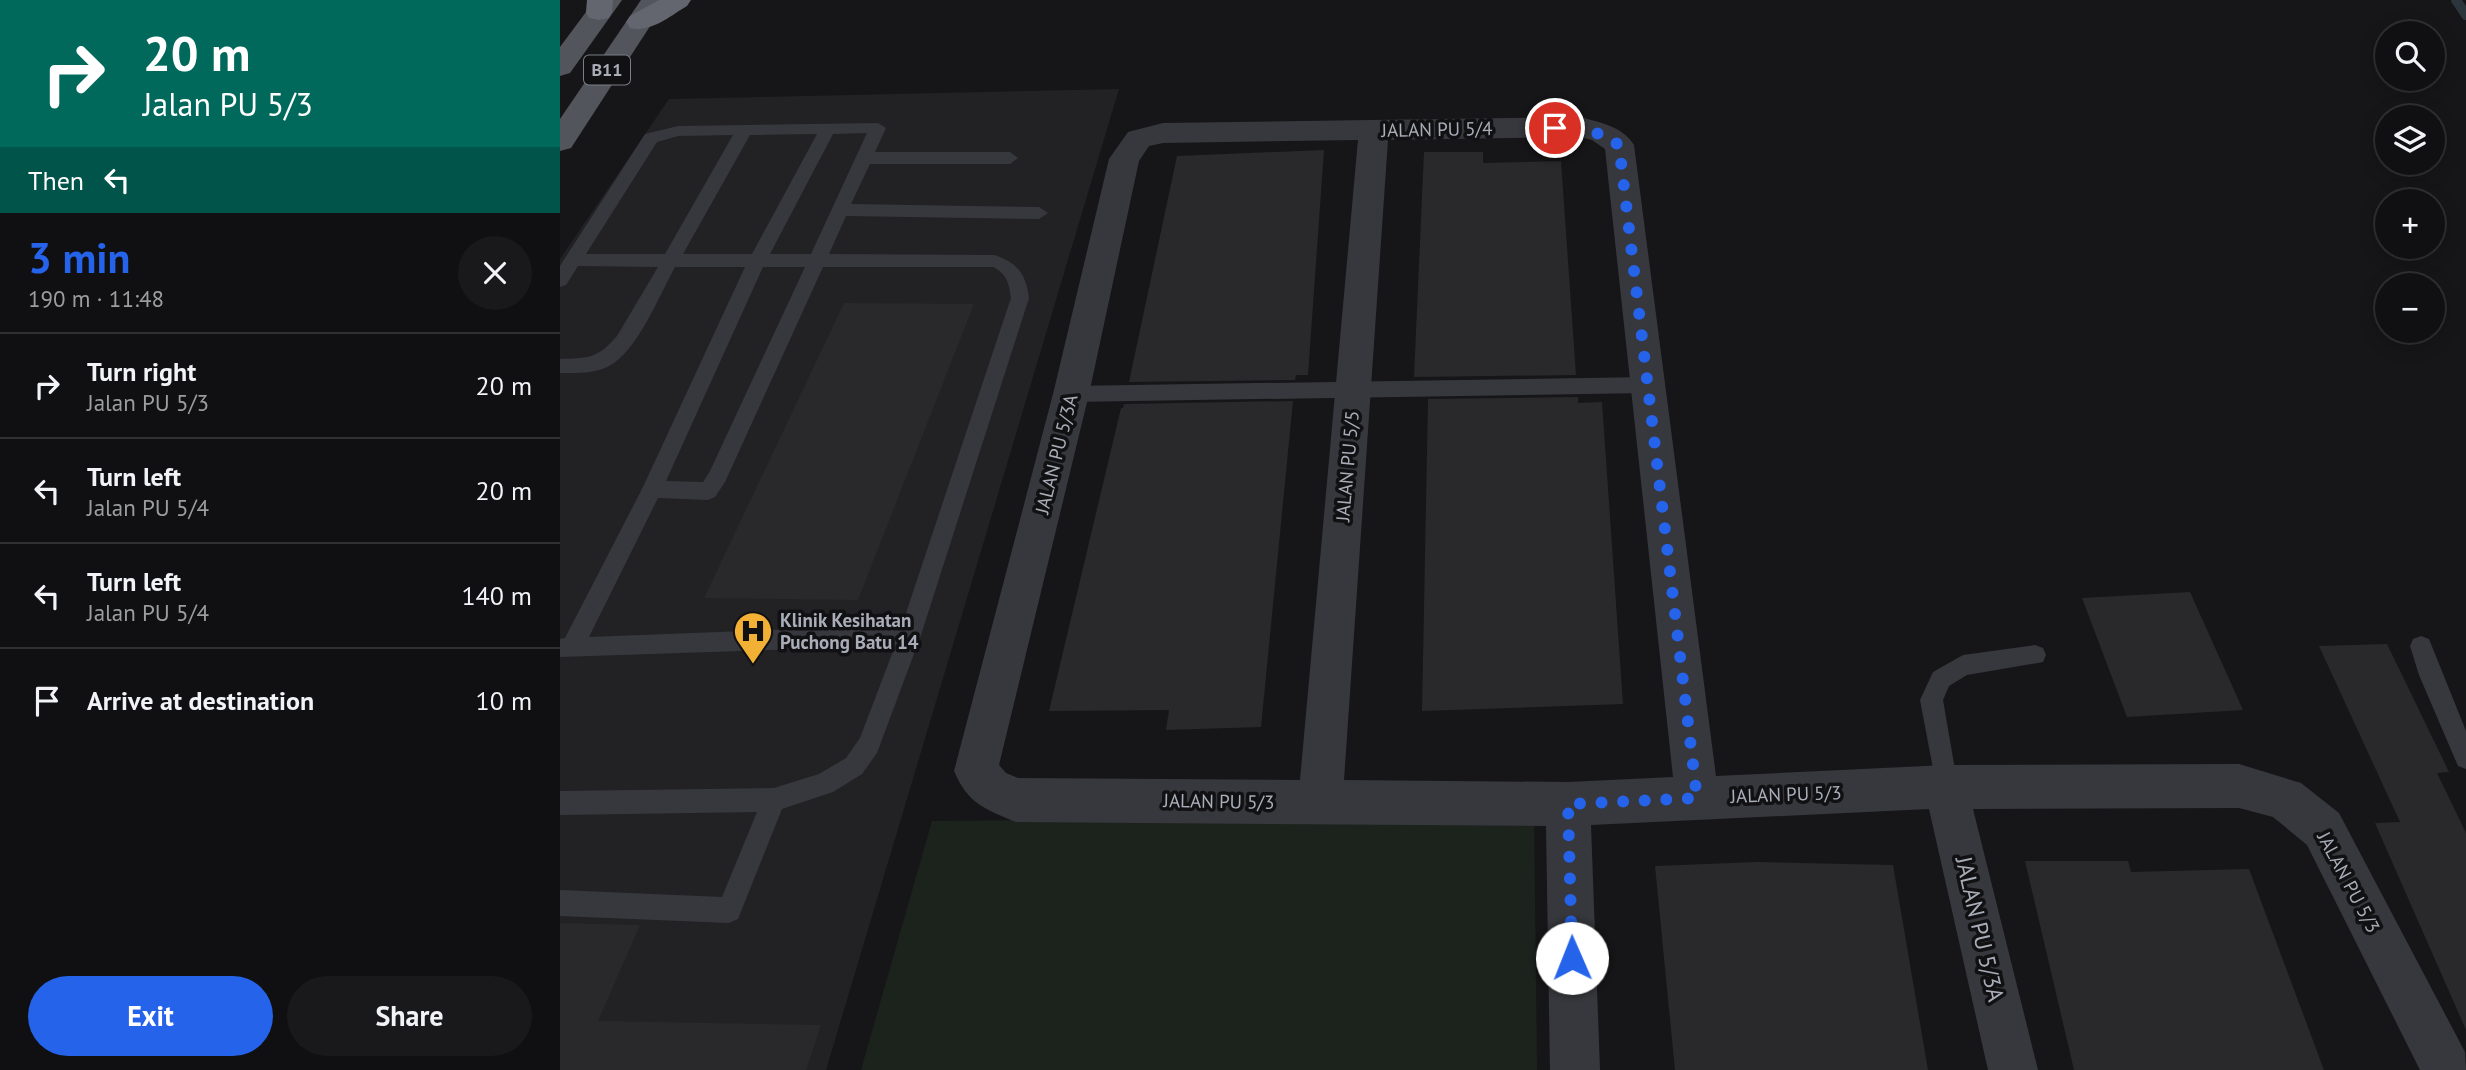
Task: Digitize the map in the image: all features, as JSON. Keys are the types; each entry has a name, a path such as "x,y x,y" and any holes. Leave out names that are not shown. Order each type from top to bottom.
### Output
{"highway":[{"path":"647,11 678,0"}],"main road":[{"name":"B11","path":"560,67 603,4"},
{"name":"B11","path":"560,141 647,11"}],"street":[{"name":"JALAN PU 5/4","path":"1139,139 1163,133 1581,127 1602,134 1619,145 1697,798"},
{"name":"JALAN PU 5/5","path":"1320,802 1374,130"},
{"name":"JALAN PU 5/3A","path":"976,771 1071,394 1124,159 1139,139"},
{"name":"JALAN PU 5/3","path":"976,771 990,788 1016,800 1568,804 1946,787 2239,786 2285,798 2323,829 2447,1070"},
{"name":"JALAN PU 5/3A","path":"1946,787 2013,1070"},
{"path":"1568,804 1575,1070"}],"lane":[{"path":"560,280 651,138 678,131 878,128 718,476 708,491 652,489"},
{"path":"566,647 652,489 757,261 827,130"},
{"path":"560,366 599,365 613,355 624,341 744,131"},
{"path":"863,158 1010,158"},
{"path":"840,210 1039,213"},
{"path":"560,803 775,800 825,784 854,766 869,745 910,635 1020,298 1018,278 1009,266 994,261 573,260"},
{"path":"1071,394 1648,385"},
{"path":"566,647 910,635"},
{"path":"2421,646 2466,758"},
{"path":"1946,787 1931,700 1941,679 1963,665 2035,655"},
{"path":"560,903 729,910 775,800"}],"shaded area":[{"name":"Klinik Kesihatan Puchong Batu 14","path":"1119,89 826,1070 560,1070 560,259 669,99"},
{"path":"1534,816 1537,1070 861,1070 932,821"}],"building":[{"path":"1324,150 1308,375 1296,375 1295,380 1129,382 1177,156"},
{"path":"1424,152 1483,152 1483,163 1561,161 1576,375 1414,377"},
{"path":"844,303 974,304 858,600 704,598"},
{"path":"1578,397 1578,403 1602,402 1623,704 1422,711 1428,399"},
{"path":"1293,401 1261,727 1166,730 1169,710 1049,711 1124,404"},
{"path":"2190,592 2243,710 2127,717 2082,598"},
{"path":"2387,644 2449,772 2437,773 2466,833 2466,1030 2375,823 2400,822 2319,646"},
{"path":"2025,861 2128,861 2131,872 2249,869 2324,1070 2074,1070"},
{"path":"1758,862 1893,865 1928,1070 1675,1070 1655,866"},
{"path":"560,923 640,925 598,1021 821,1025 806,1070 560,1070"}],"waterway":[{"path":"2456,0 2466,15"}],"place":[{"name":"Klinik Kesihatan Puchong Batu 14","path":"753,665"}],"route":[{"path":"1555,128 1581,127 1602,134 1619,145 1697,798 1568,804 1572,958"}]}
